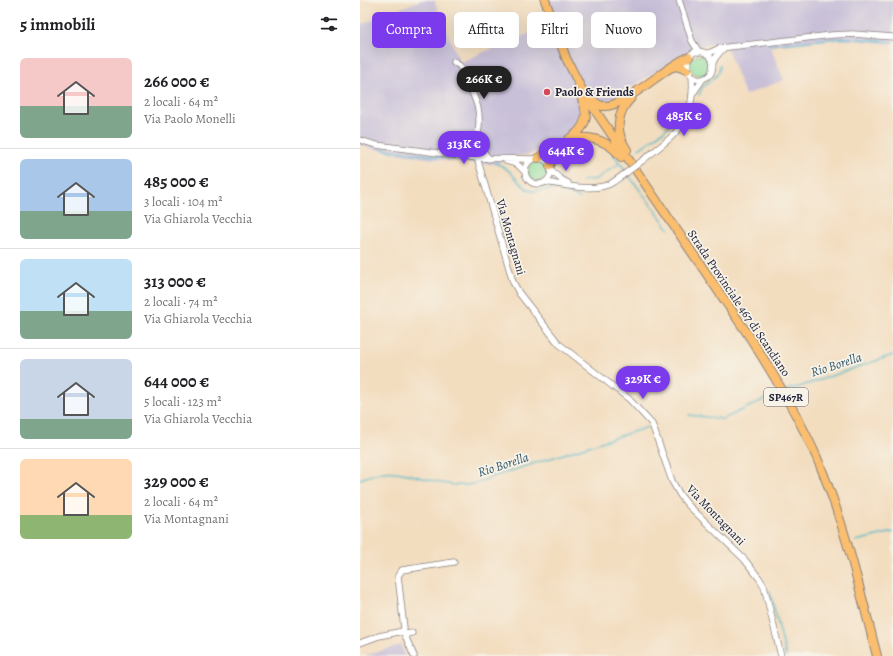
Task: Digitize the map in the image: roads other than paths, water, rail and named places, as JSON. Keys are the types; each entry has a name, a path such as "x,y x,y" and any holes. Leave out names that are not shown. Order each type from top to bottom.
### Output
{"highway":[{"name":"Strada Provinciale 467 di Scandiano","path":"545,0 550,12"},
{"name":"Strada Provinciale 467 di Scandiano","path":"549,0 553,12"},
{"path":"535,159 573,137 584,124 586,116 586,108 569,71 562,52 563,48"},
{"name":"Strada Provinciale 467 di Scandiano","path":"564,48 574,77 584,94 749,336 775,376 803,427 837,509 877,656"},
{"path":"564,48 582,83 595,103 602,106 610,106 639,90 677,62 690,56"},
{"path":"667,69 676,66 690,73"},
{"path":"639,90 626,103 621,111 618,128 624,145 642,172 663,211"},
{"path":"550,168 554,154 558,149 573,140 595,138 606,142 617,152 663,211"}],"street":[{"path":"679,0 692,40 699,52"},
{"path":"707,54 724,48 832,35 853,34 893,37"},
{"path":"535,159 526,164 524,171 526,178 531,183 538,184 545,182 585,188 595,188 610,183 642,161 670,139 685,122 691,106 693,93 690,73 686,63 690,56 692,40"},
{"path":"693,93 703,79 711,73 713,63 724,48"},
{"path":"690,56 699,52 707,54 710,56 713,63"},
{"path":"454,62 460,66 478,109 478,140 482,150 489,159"},
{"path":"690,73 695,78 703,79"},
{"path":"360,140 376,144 477,158 545,160 550,168 562,180 572,185"},
{"path":"452,155 455,151 465,153 474,147 478,140"},
{"name":"Via Montagnani","path":"474,147 513,282 519,293 560,344 630,399 652,424 672,481 680,496 744,559 764,586 781,656"},
{"path":"477,158 482,150"},
{"path":"500,159 516,164 524,171"},
{"path":"545,182 550,176 550,168"},
{"path":"414,656 402,632 404,628 398,576 399,573 402,570 454,562"},
{"path":"360,643 379,636 402,632 406,634 412,633"}],"waterway":[{"path":"770,45 852,38"},
{"path":"857,39 893,42"},
{"path":"699,95 703,87 717,75 720,64"},
{"path":"639,149 660,134 672,123 686,102"},
{"path":"557,157 566,148 577,144 588,143 600,145"},
{"path":"381,149 476,162"},
{"path":"613,154 625,170"},
{"path":"495,163 506,168 524,187 529,190 535,191 550,189 564,191 580,198"},
{"path":"582,181 596,179 620,163"},
{"path":"627,173 669,229"},
{"name":"Rio Borella","path":"785,390 799,387 893,355"},
{"name":"Rio Borella","path":"689,415 723,419 780,392"},
{"name":"Rio Borella","path":"360,479 378,473 392,472 440,483 470,485 648,427"},
{"path":"856,541 893,532"},
{"path":"770,591 786,656"}],"place":[{"name":"Paolo & Friends","path":"547,92"}]}
